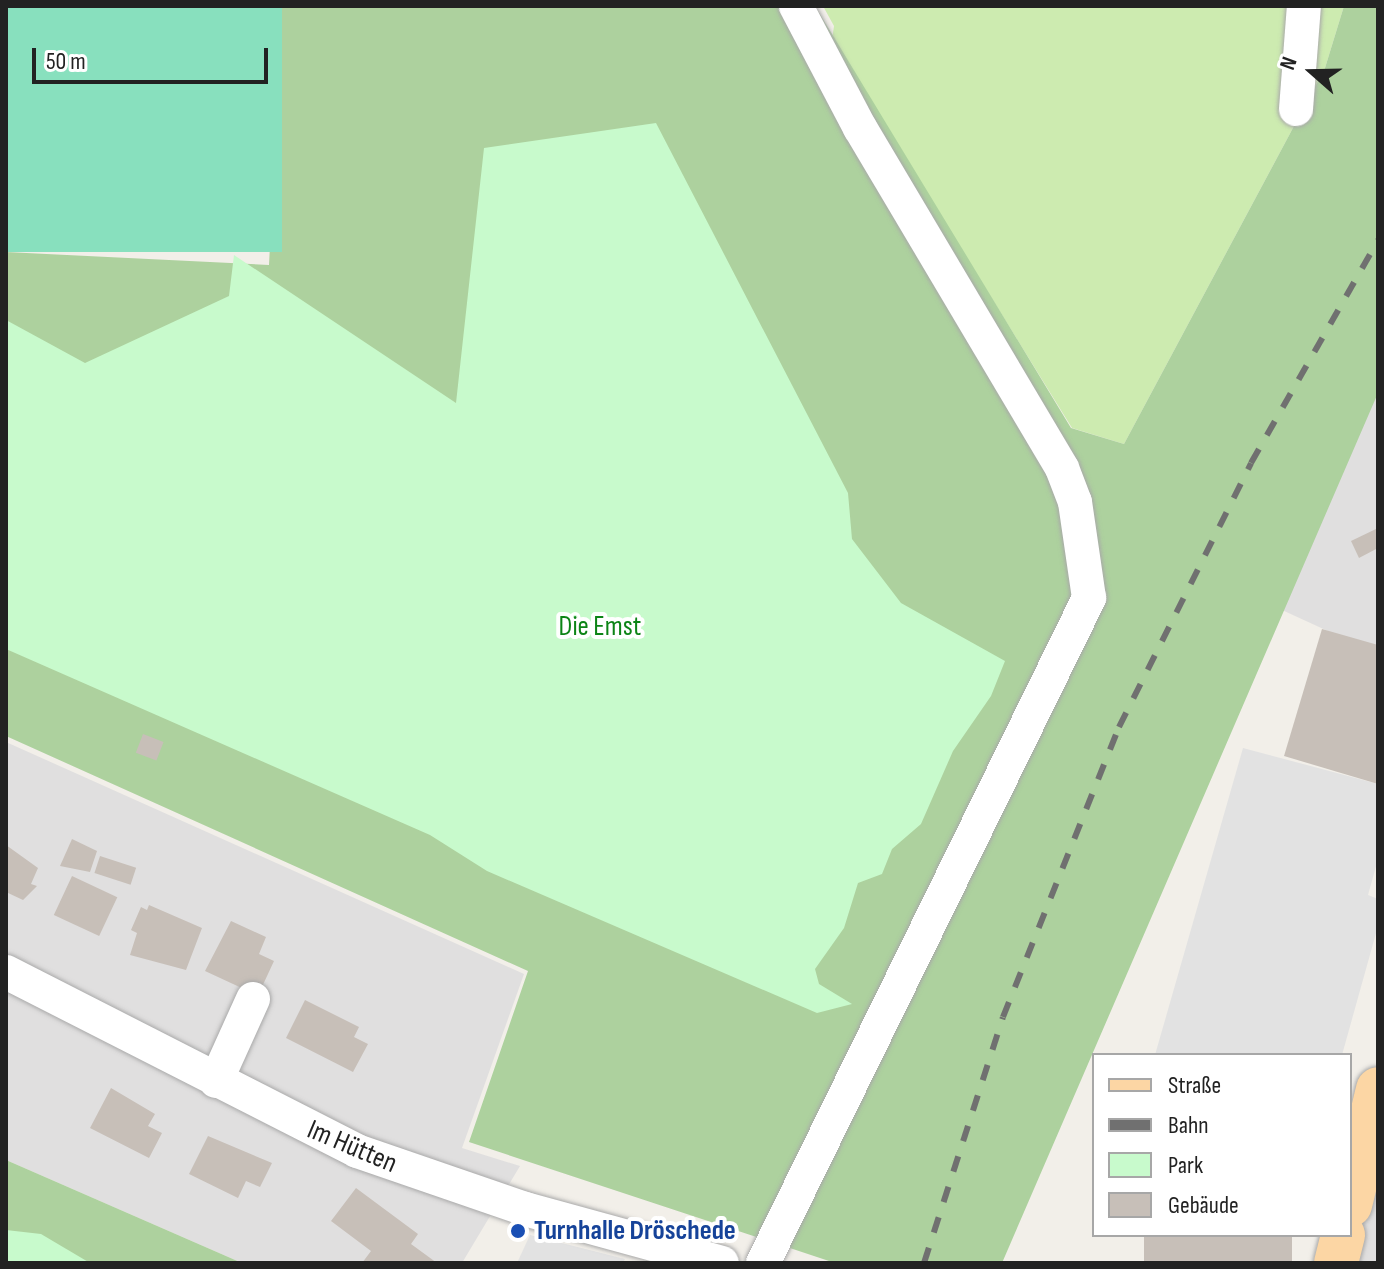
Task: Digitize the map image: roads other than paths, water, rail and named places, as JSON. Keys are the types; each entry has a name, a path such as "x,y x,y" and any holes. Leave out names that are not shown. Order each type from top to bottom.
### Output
{"main road":[{"path":"1352,1197 1378,1089"},
{"path":"1336,1263 1342,1237"}],"street":[{"path":"763,1263 1089,598 1075,502 1062,468 860,128 796,6"},
{"path":"1296,109 1304,6"},
{"name":"Im Hütten","path":"6,972 301,1126 409,1171 722,1263"},
{"path":"216,1081 253,999"}],"railway":[{"path":"924,1263 1003,1017 1119,727 1251,463 1378,240"}],"place":[{"name":"Turnhalle Dröschede","path":"518,1231"}],"park label":[{"name":"Die Emst","path":"600,627"}]}
